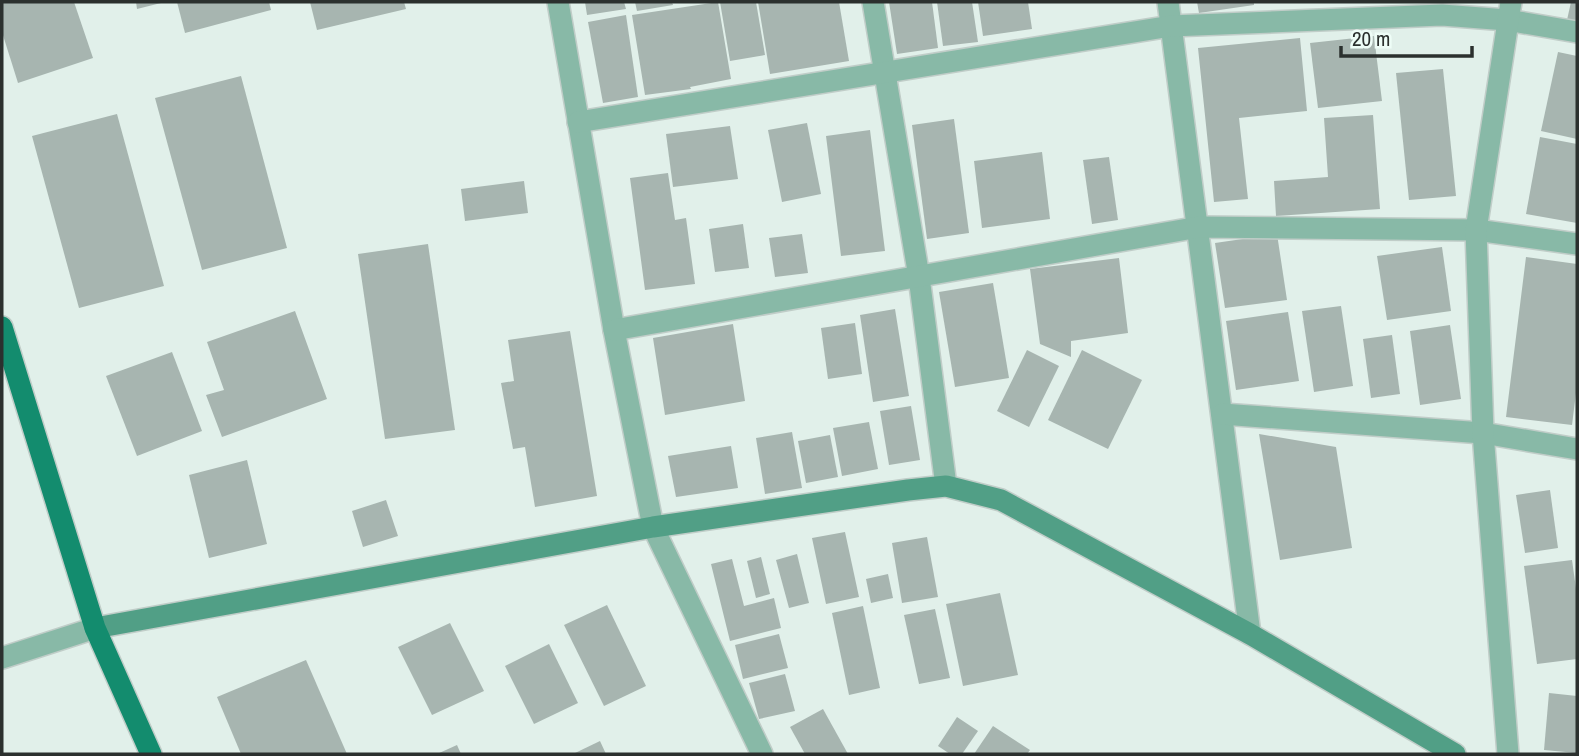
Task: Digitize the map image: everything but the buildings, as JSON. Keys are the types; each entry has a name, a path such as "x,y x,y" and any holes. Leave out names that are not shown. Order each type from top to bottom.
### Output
{"main road":[{"path":"2,327 95,628 151,754"}],"street":[{"path":"558,2 614,330 653,527 762,754"},
{"path":"873,2 919,277 946,486"},
{"path":"1168,2 1250,634"},
{"path":"578,122 1171,26 1441,8 1509,11 1577,32"},
{"path":"1508,754 1483,433 1476,230 1509,11"},
{"path":"614,330 1199,227 1476,230 1577,244"},
{"path":"1222,414 1483,433 1577,449"},
{"path":"2,658 95,628 653,527 908,489 946,486 1002,500 1250,634 1455,754"}]}
